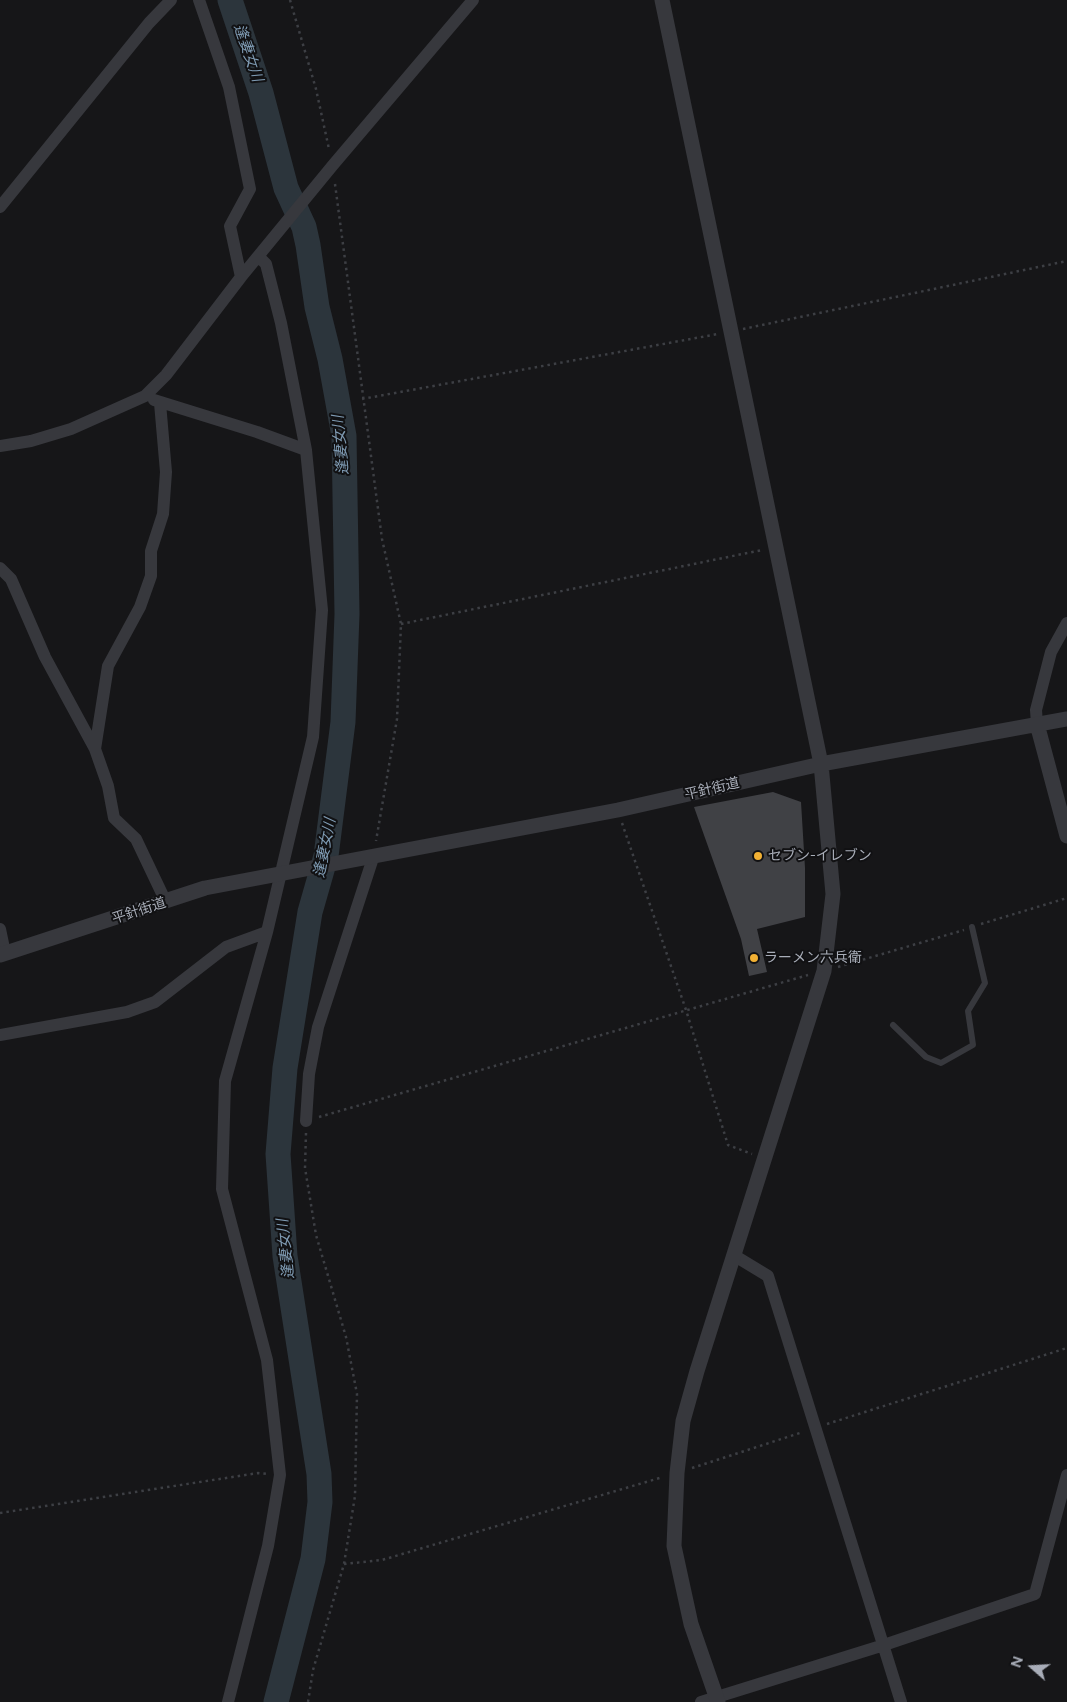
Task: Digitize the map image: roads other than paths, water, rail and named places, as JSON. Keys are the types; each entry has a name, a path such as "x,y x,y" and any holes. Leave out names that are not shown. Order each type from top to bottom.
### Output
{"street":[{"path":"0,207 148,23 171,0"},
{"path":"199,0 229,87 250,189 230,226 241,277"},
{"path":"0,446 31,441 71,429 145,396 166,375 241,277 473,0"},
{"path":"662,0 775,548 822,764 833,894 824,971 697,1371 686,1412 677,1473 674,1546 691,1624 718,1700"},
{"path":"228,1702 268,1546 280,1475 267,1360 222,1189 224,1081 267,932 312,737 322,610 306,450 281,323 266,264 259,257"},
{"path":"145,396 160,403 257,432 306,450"},
{"path":"95,749 108,666 140,607 151,576 152,551 163,514 166,472 160,403"},
{"path":"0,568 11,579 45,657 95,749 108,786 114,818 136,839 166,902"},
{"path":"1067,623 1051,652 1036,710 1037,724 1067,836"},
{"name":"平針街道","path":"2,954 206,888 280,876 374,855 618,810 822,764 1067,719"},
{"path":"306,1121 309,1074 318,1027 374,855"},
{"path":"0,929 2,954"},
{"path":"0,1035 127,1012 155,1002 226,947 267,932"},
{"path":"735,1256 768,1276 903,1700"},
{"path":"701,1702 718,1700 1034,1594 1067,1475"}],"lane":[{"path":"893,1025 926,1057 941,1063 973,1045 968,1011 985,983 972,927"}],"waterway":[{"name":"逢妻女川","path":"230,0 261,93 286,188 304,227 317,307 330,359 344,436 347,614 343,722 326,856 310,912 285,1068 278,1154 285,1256 319,1474 320,1502 313,1559 276,1702"}],"place":[{"name":"セブン-イレブン","path":"758,856"},
{"name":"ラーメン六兵衛","path":"754,958"}]}
